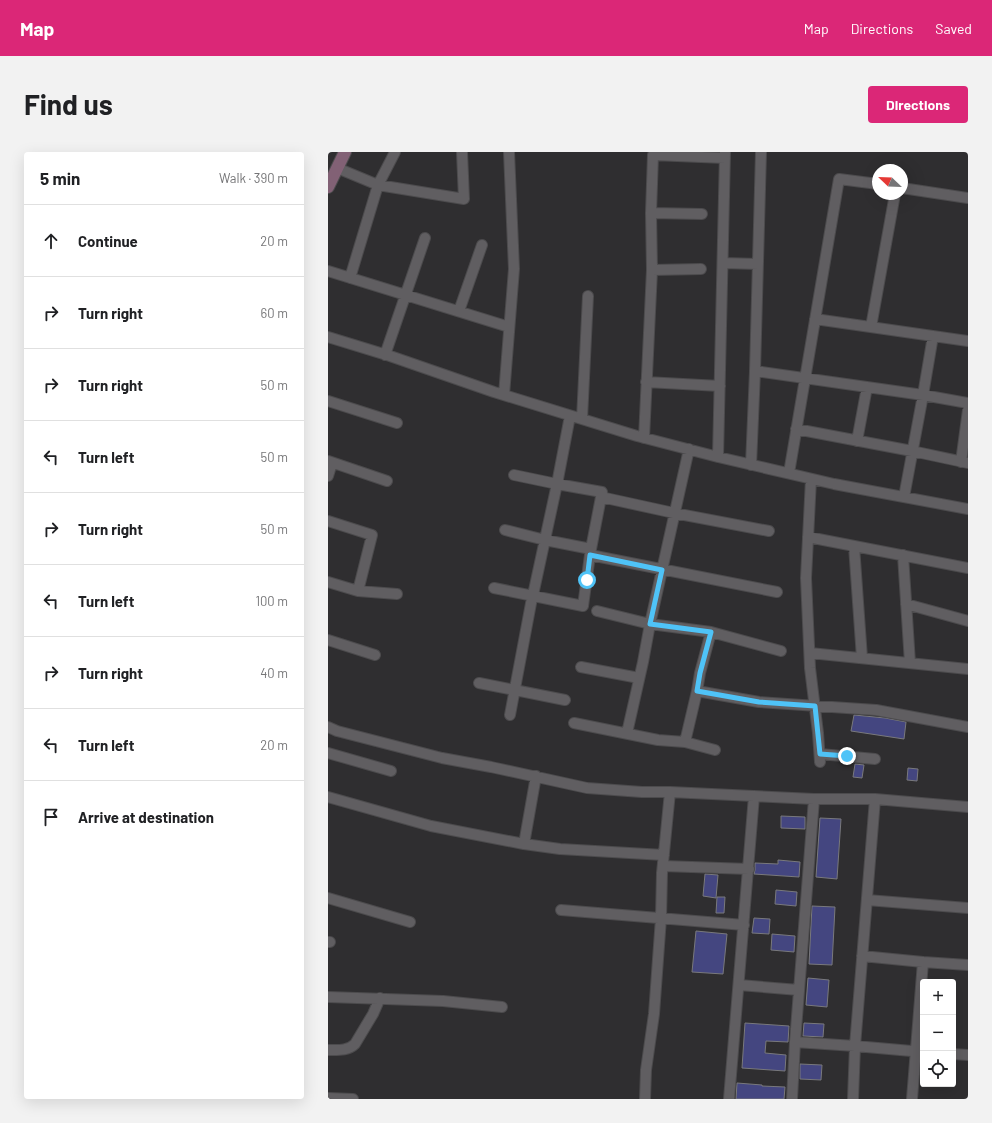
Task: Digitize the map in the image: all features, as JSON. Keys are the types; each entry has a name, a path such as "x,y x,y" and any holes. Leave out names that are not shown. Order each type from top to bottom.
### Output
{"main road":[{"path":"328,187 336,152"},
{"path":"333,168 345,152"}],"street":[{"path":"350,278 378,185 396,152"},
{"path":"333,168 378,185 464,198 462,152"},
{"path":"504,395 514,269 509,152"},
{"path":"752,465 761,152"},
{"path":"644,438 652,270 651,213 653,154 725,155 718,457"},
{"path":"788,473 840,179 872,183"},
{"path":"908,189 968,198"},
{"path":"871,327 894,200"},
{"path":"651,213 702,214"},
{"path":"384,355 425,238"},
{"path":"459,311 482,245"},
{"path":"723,263 758,264"},
{"path":"652,270 701,269"},
{"path":"328,271 509,327"},
{"path":"582,419 588,296"},
{"path":"815,319 968,341"},
{"path":"904,497 933,336"},
{"path":"328,337 504,395 644,438 811,479 968,509"},
{"path":"755,371 923,395 968,403"},
{"path":"646,382 720,386"},
{"path":"857,441 867,387"},
{"path":"328,402 397,423"},
{"path":"796,429 964,462 968,410"},
{"path":"510,715 570,416"},
{"path":"626,734 689,450"},
{"path":"328,476 330,462 388,481"},
{"path":"494,588 583,606 602,492 514,475"},
{"path":"811,479 806,578 810,668 820,758 875,759"},
{"path":"601,496 674,514 769,531"},
{"path":"328,521 372,535 358,591"},
{"path":"505,530 662,570 777,592"},
{"path":"808,537 968,568"},
{"path":"854,546 862,658"},
{"path":"903,555 910,663"},
{"path":"328,582 358,591 397,594"},
{"path":"906,604 968,621"},
{"path":"597,611 650,624 711,632 781,651"},
{"path":"685,742 700,673 711,632"},
{"path":"328,640 375,655"},
{"path":"810,653 968,669"},
{"path":"581,667 639,678"},
{"path":"479,684 565,700"},
{"path":"697,691 759,702 876,710 968,726"},
{"path":"574,723 658,740 685,742 715,750"},
{"path":"328,727 337,731 442,758 536,776 587,788 642,792 814,799 876,799 968,807"},
{"path":"328,753 391,772"},
{"path":"524,844 536,776"},
{"path":"645,1099 646,1070 654,1014 663,866 670,792"},
{"path":"729,1099 754,796"},
{"path":"328,797 431,826 524,844 560,850 664,855"},
{"path":"792,1099 814,799"},
{"path":"853,1099 855,1046 876,799"},
{"path":"663,866 748,869"},
{"path":"328,898 410,922"},
{"path":"867,900 968,908"},
{"path":"561,910 744,925"},
{"path":"862,956 968,965"},
{"path":"912,1099 919,1051 923,962"},
{"path":"739,985 799,990"},
{"path":"328,997 443,1001 502,1007"},
{"path":"328,1050 348,1049 355,1044 373,1014 380,998"},
{"path":"795,1042 919,1051"},
{"path":"956,1054 968,1055"},
{"path":"328,1098 353,1099"}],"building":[{"path":"854,715 906,722 904,739 851,731"},
{"path":"855,764 864,765 862,778 853,777"},
{"path":"908,768 918,769 917,781 907,780"},
{"path":"781,816 805,817 805,829 781,828"},
{"path":"820,818 841,819 837,879 816,877"},
{"path":"778,860 800,862 799,877 754,874 755,863 778,864"},
{"path":"705,874 718,875 716,898 703,896"},
{"path":"776,890 797,892 796,906 775,904"},
{"path":"717,897 725,897 724,913 716,913"},
{"path":"812,906 835,907 832,965 809,964"},
{"path":"754,918 770,919 769,934 752,933"},
{"path":"696,931 727,934 723,974 692,972"},
{"path":"772,934 795,936 794,952 771,950"},
{"path":"808,978 829,980 827,1007 806,1005"},
{"path":"745,1023 789,1026 788,1042 766,1041 765,1053 786,1055 785,1071 742,1068"},
{"path":"804,1023 824,1024 823,1037 803,1036"},
{"path":"800,1064 822,1065 821,1080 800,1079"},
{"path":"737,1083 785,1087 784,1099 736,1099"}],"route":[{"path":"587,580 590,555 662,570 650,624 711,632 700,673 697,691 759,702 815,706 820,754 847,756"}]}
